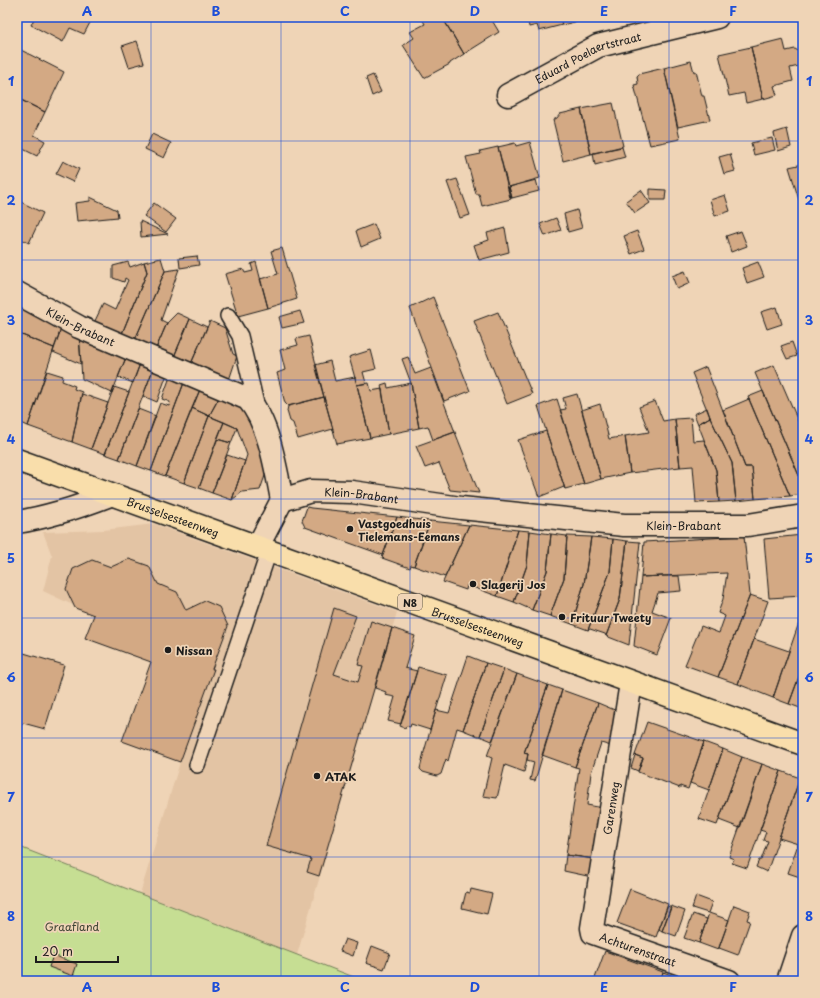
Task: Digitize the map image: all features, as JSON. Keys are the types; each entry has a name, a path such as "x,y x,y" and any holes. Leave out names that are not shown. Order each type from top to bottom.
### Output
{"main road":[{"name":"Brusselsesteenweg","path":"17,460 110,495 263,548 631,683 803,744"}],"street":[{"name":"Eduard Poelaertstraat","path":"508,95 598,46 717,17"},
{"name":"Klein-Brabant","path":"17,293 79,327 248,399 257,410 274,462 282,500 311,491 352,492 461,508 624,525 748,525 803,516"},
{"path":"17,522 47,518 110,495"},
{"path":"263,548 282,500"},
{"name":"Garenweg","path":"593,933 592,928 631,683"},
{"name":"Achturenstraat","path":"593,933 729,981"},
{"path":"788,981 803,936"}],"lane":[{"path":"228,316 240,336 257,410"},
{"path":"197,765 232,656 263,548"}],"shaded area":[{"path":"154,524 397,612 297,955 140,894 180,762 122,741 151,662 85,638 94,615 43,591 52,556 43,532 104,530"}],"green space":[{"name":"Graafland","path":"17,846 364,981 17,981"}],"building":[{"path":"35,17 93,17 84,34 70,28 63,42 31,25"},
{"path":"421,17 442,17 464,54 450,64 424,78 403,45 414,38 410,32 425,24"},
{"path":"449,17 490,17 499,32 464,54 444,20"},
{"path":"527,17 560,17 562,25 539,31 537,25 529,27"},
{"path":"560,17 595,17 562,25"},
{"path":"783,39 786,51 795,49 800,52 802,62 799,66 790,68 793,81 774,86 777,95 763,99 751,47"},
{"path":"137,41 144,63 129,67 122,46"},
{"path":"751,47 763,99 746,103 744,93 729,96 719,54"},
{"path":"19,49 64,72 45,112 17,98 17,53"},
{"path":"691,61 694,72 696,71 710,120 678,127 664,68"},
{"path":"664,68 680,139 650,145 634,85 638,84 637,76 639,74"},
{"path":"373,75 381,92 372,96 366,78"},
{"path":"17,98 45,112 34,135 45,141 37,156 17,146"},
{"path":"613,103 623,146 591,154 581,109"},
{"path":"581,109 591,154 563,161 553,120 560,114"},
{"path":"787,129 791,147 778,151 774,133"},
{"path":"152,134 171,143 164,158 145,149"},
{"path":"772,138 775,150 754,155 751,143"},
{"path":"530,142 540,178 509,187 512,198 510,198 498,147 515,143 516,146"},
{"path":"498,147 511,199 482,206 479,194 476,194 466,157 481,154 480,151"},
{"path":"622,147 625,157 595,165 593,153"},
{"path":"730,154 735,171 724,174 719,157"},
{"path":"63,161 79,169 73,182 56,174"},
{"path":"803,164 803,198 799,200 789,167"},
{"path":"457,179 470,215 460,218 447,182"},
{"path":"536,180 539,191 512,198 509,187"},
{"path":"650,189 666,190 665,200 650,200"},
{"path":"641,190 650,203 635,213 626,201"},
{"path":"725,195 730,211 715,216 710,200"},
{"path":"90,197 117,210 118,217 77,221 75,203 90,201"},
{"path":"17,200 43,213 29,243 17,237"},
{"path":"154,203 176,219 166,232 144,216"},
{"path":"577,210 582,228 568,232 564,214"},
{"path":"556,218 561,230 545,236 540,224"},
{"path":"140,221 168,234 141,237"},
{"path":"374,224 380,239 361,247 356,231"},
{"path":"505,228 509,252 479,260 474,245 489,240 487,233"},
{"path":"637,231 644,249 631,254 624,236"},
{"path":"741,231 747,246 731,252 726,236"},
{"path":"282,248 297,299 268,308 260,279 278,274 271,251"},
{"path":"197,256 199,265 180,268 179,258"},
{"path":"161,258 165,271 134,342 121,336 147,272 144,262"},
{"path":"128,262 130,267 144,262 147,272 121,336 93,325 103,304 115,310 128,280 125,278 124,282 113,278 113,266"},
{"path":"256,262 268,308 238,316 225,274 243,269 245,273 253,271 251,264"},
{"path":"758,262 764,277 747,283 742,268"},
{"path":"179,269 161,320 167,323 155,351 134,342 165,271"},
{"path":"685,271 690,283 677,289 672,276"},
{"path":"433,297 470,391 444,401 410,308"},
{"path":"17,307 62,326 54,348 17,333"},
{"path":"777,307 782,324 767,329 761,312"},
{"path":"300,311 304,323 282,328 279,317"},
{"path":"498,312 532,394 507,404 474,321"},
{"path":"177,313 190,319 173,359 155,351 167,323"},
{"path":"190,319 207,327 190,366 173,359"},
{"path":"210,321 225,328 233,354 237,356 228,383 190,366"},
{"path":"62,326 79,334 81,364 53,352"},
{"path":"17,333 54,348 28,426 17,421"},
{"path":"79,334 127,355 112,393 82,379"},
{"path":"309,336 324,397 288,406 285,403 277,373 285,370 280,350 298,345 296,339"},
{"path":"792,342 797,356 787,359 781,346"},
{"path":"371,350 376,369 363,372 366,383 357,385 349,357"},
{"path":"127,355 141,361 133,383 118,377"},
{"path":"408,357 415,374 431,368 455,432 433,440 428,426 419,428 411,383 402,359"},
{"path":"141,361 154,367 119,459 105,454"},
{"path":"330,361 335,381 355,377 370,438 337,444 315,365"},
{"path":"774,365 803,432 803,485 755,373"},
{"path":"706,367 745,467 752,467 755,499 736,501 732,463 710,417 692,373"},
{"path":"153,369 167,374 157,402 143,396"},
{"path":"47,371 63,376 62,381 75,386 74,389 82,392 72,442 28,426"},
{"path":"171,374 185,380 151,471 137,466 160,403 169,406 170,402 162,399"},
{"path":"185,380 201,387 165,476 151,471"},
{"path":"369,383 371,391 382,389 389,434 370,438 357,385"},
{"path":"387,383 388,388 411,383 419,428 389,434 381,385"},
{"path":"114,387 129,392 105,454 91,449"},
{"path":"201,387 220,396 209,416 192,408"},
{"path":"763,391 803,485 803,494 790,496 748,397"},
{"path":"82,394 108,403 91,449 72,442"},
{"path":"577,394 601,479 584,484 560,410 566,409 563,398"},
{"path":"220,396 246,411 268,467 260,490 242,492 232,500 247,455 237,428 209,416"},
{"path":"324,397 333,429 298,439 293,423 290,421 287,411 288,406"},
{"path":"557,399 584,484 565,489 538,406"},
{"path":"749,399 790,496 755,499 752,467 745,467 723,410"},
{"path":"655,401 663,421 675,419 680,467 630,473 625,436 649,432 639,407"},
{"path":"600,404 609,439 625,436 630,473 601,479 582,410"},
{"path":"192,408 209,416 184,483 165,476"},
{"path":"707,408 710,417 698,424 694,414"},
{"path":"138,409 156,416 137,466 119,459"},
{"path":"803,411 803,432 795,414"},
{"path":"209,416 224,422 199,488 184,483"},
{"path":"710,417 732,463 736,501 719,502 716,470 698,424"},
{"path":"691,418 693,441 704,440 716,470 719,502 696,503 693,466 680,467 675,419"},
{"path":"224,422 237,428 231,443 217,439"},
{"path":"546,431 565,489 564,487 539,497 518,440"},
{"path":"455,432 479,493 450,490 439,463 425,468 416,446"},
{"path":"217,439 231,443 212,493 199,488"},
{"path":"227,455 245,461 232,500 212,493"},
{"path":"307,507 397,517 383,555 305,527 302,521"},
{"path":"397,517 430,521 414,566 411,565 410,568 382,558"},
{"path":"430,521 469,525 445,577 414,566"},
{"path":"469,525 518,530 497,596 467,585 466,590 443,582"},
{"path":"518,530 530,531 527,565 514,602 497,596"},
{"path":"530,531 551,534 547,571 532,610 514,602 527,565"},
{"path":"551,534 567,536 564,578 550,616 532,610 547,571"},
{"path":"802,535 803,596 769,598 764,539"},
{"path":"567,536 591,537 584,584 572,624 550,616 564,578"},
{"path":"744,536 750,595 718,677 685,665 701,626 719,633 725,616 718,613 723,599 727,573 641,577 644,542"},
{"path":"591,537 613,539 610,572 588,630 572,624 584,584"},
{"path":"613,539 627,541 620,599 606,636 605,634 590,629 588,630 610,572"},
{"path":"627,541 640,542 629,645 606,636 620,599"},
{"name":"Nissan","path":"129,559 149,566 158,584 177,592 186,610 205,601 219,607 228,626 180,762 122,741 151,662 85,638 94,615 75,608 66,589 73,569 92,560 111,567"},
{"path":"679,576 681,591 658,593 652,611 671,618 657,655 634,646 641,577"},
{"path":"750,595 768,601 738,684 718,677"},
{"name":"ATAK","path":"334,608 356,616 334,674 358,682 363,666 358,665 371,621 392,628 319,876 307,872 311,859 266,846"},
{"path":"802,614 803,666 789,704 773,698"},
{"path":"392,628 415,636 405,668 417,671 401,724 388,721 395,697 385,695 386,692 375,688"},
{"path":"754,639 789,651 773,698 738,684"},
{"path":"17,651 64,665 45,729 23,723 22,725 17,724"},
{"path":"468,656 486,663 463,730 457,728 448,761 446,759 441,774 437,776 423,772 420,769 436,710 449,713"},
{"path":"486,663 504,669 480,736 478,736 463,730"},
{"path":"803,666 803,709 789,704"},
{"path":"418,667 447,675 430,730 411,724 410,727 406,726 405,728 400,726"},
{"path":"504,669 517,674 492,741 480,736"},
{"path":"517,674 548,685 524,753 528,754 524,772 505,765 497,798 483,796 492,758 487,756"},
{"path":"548,685 562,690 535,781 530,780 534,762 527,760 528,754 524,753"},
{"path":"562,690 598,703 575,767 542,755"},
{"path":"598,703 617,711 611,746 601,743 591,773 587,805 603,808 595,859 566,855 579,768 575,767"},
{"path":"647,722 704,742 688,789 680,786 680,788 638,772 643,758 635,755"},
{"path":"704,742 723,749 709,790 690,783"},
{"path":"723,749 742,757 717,825 699,819"},
{"path":"635,755 643,758 638,771 631,768"},
{"path":"742,757 762,764 740,828 719,820"},
{"path":"762,764 781,771 747,868 732,863 734,859 729,857"},
{"path":"781,771 800,778 767,872 756,867 759,860 761,860 768,841 763,840 766,832 760,830"},
{"path":"800,778 803,779 803,830 798,844 779,838"},
{"path":"803,830 803,878 788,873"},
{"path":"566,855 595,859 592,877 564,871"},
{"path":"471,889 492,894 487,914 462,908 466,892 470,893"},
{"path":"630,889 668,904 656,937 617,923"},
{"path":"696,896 712,902 708,913 692,908"},
{"path":"734,905 750,911 747,920 750,921 738,955 719,948"},
{"path":"668,906 671,908 662,931 659,929"},
{"path":"671,906 685,911 676,936 662,931"},
{"path":"709,913 729,920 718,950 699,943"},
{"path":"693,914 707,919 699,943 684,938"},
{"path":"345,939 357,943 353,956 340,951"},
{"path":"372,946 390,953 384,969 366,963"},
{"path":"605,951 663,972 660,981 594,981"},
{"path":"53,955 77,964 73,976 49,967"},
{"path":"663,972 682,979 681,981 660,981"}],"place":[{"name":"Vastgoedhuis Tielemans-Eemans","path":"350,529"},
{"name":"Slagerij Jos","path":"473,584"},
{"name":"Frituur Tweety","path":"562,617"},
{"name":"Nissan","path":"168,650"},
{"name":"ATAK","path":"317,776"}]}
